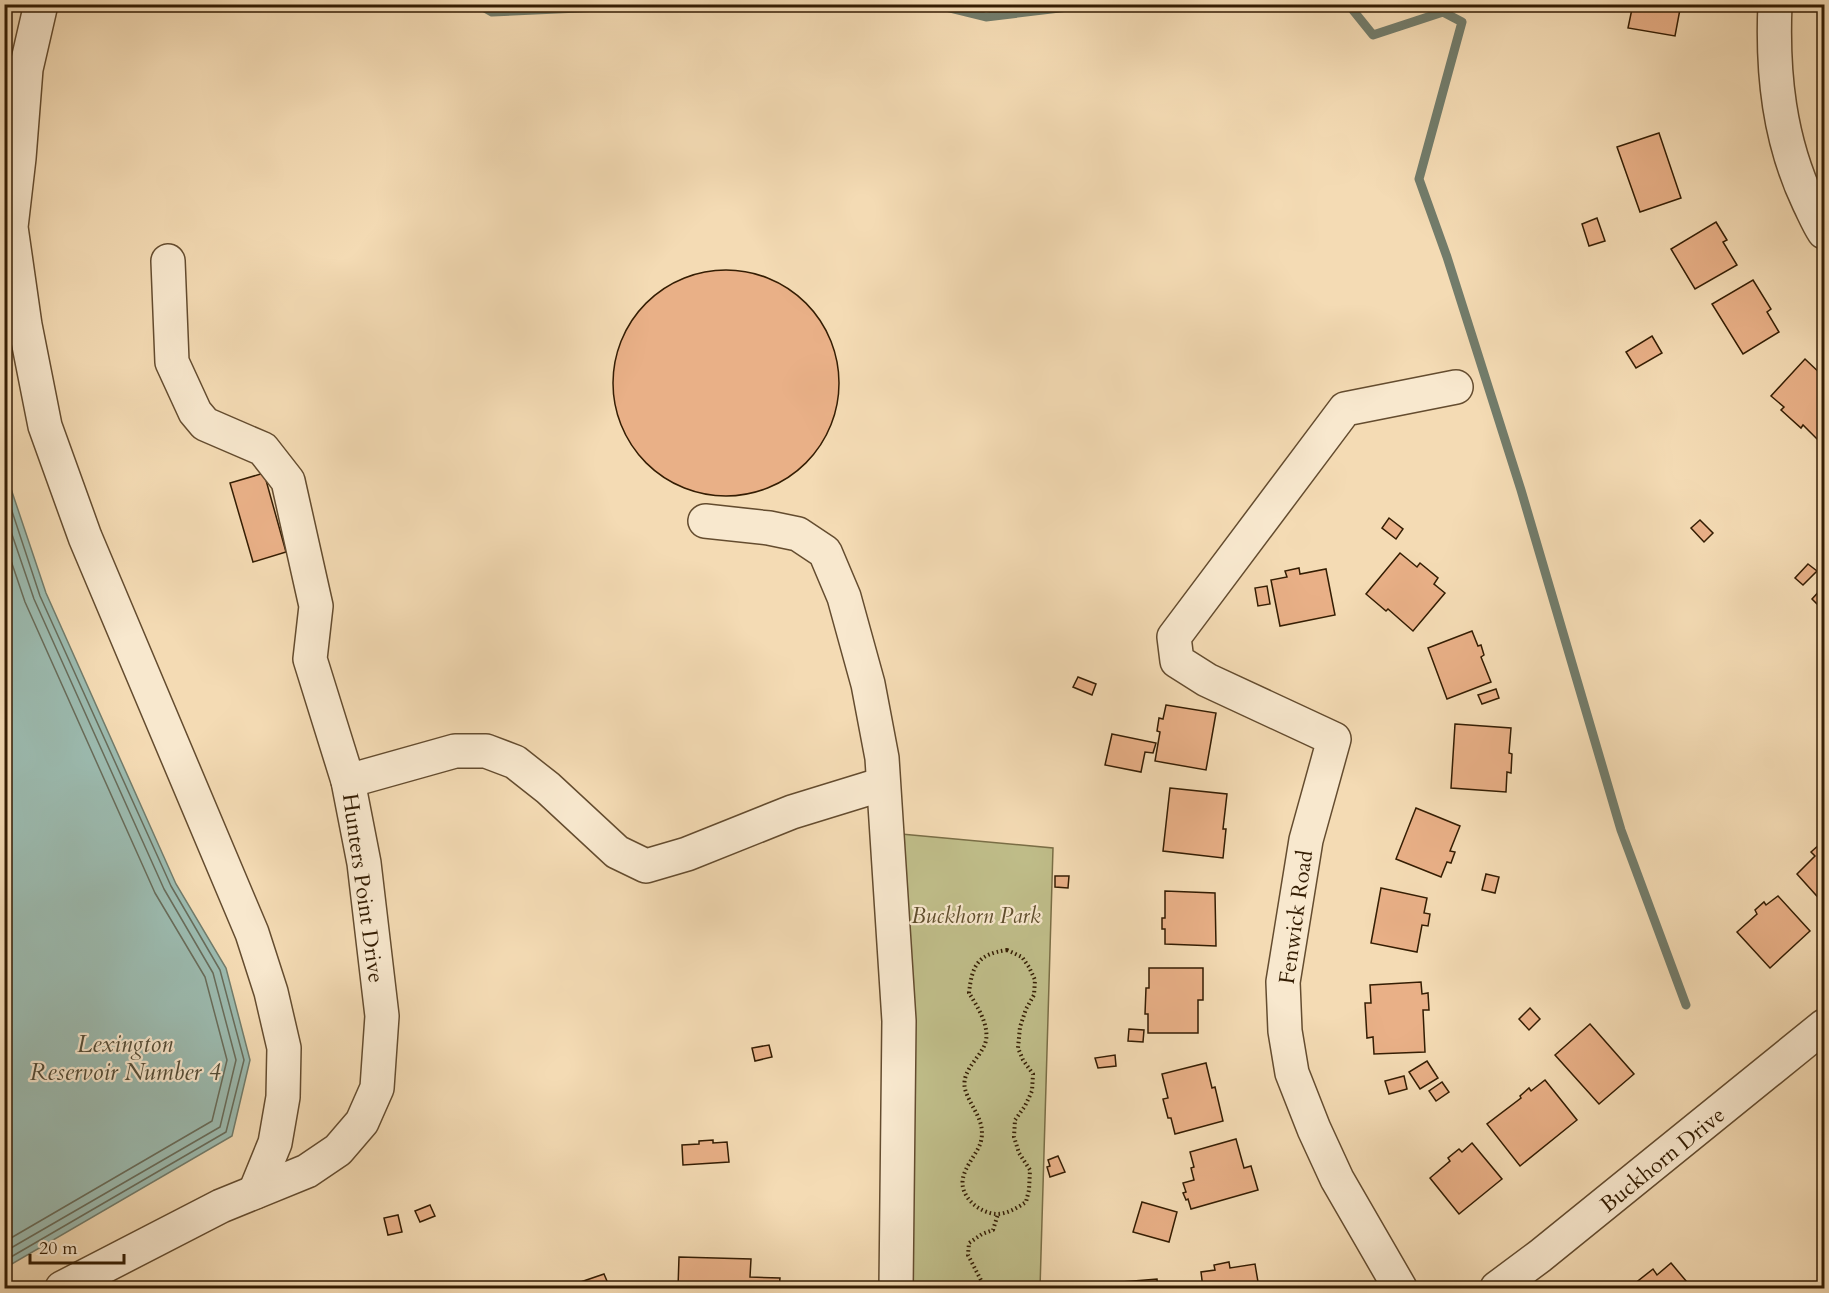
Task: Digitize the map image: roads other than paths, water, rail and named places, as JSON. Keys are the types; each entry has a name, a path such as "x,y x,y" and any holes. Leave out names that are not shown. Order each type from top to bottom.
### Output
{"street":[{"path":"41,4 26,69 11,227 25,325 45,426 85,537 252,933 271,992 284,1048 283,1097 274,1143 255,1192"},
{"path":"1775,4 1773,44 1784,134 1798,180 1824,232"},
{"name":"Hunters Point Drive","path":"62,1288 221,1206 307,1171 338,1150 362,1122 377,1088 382,1016 364,863 348,781 310,659 316,606 288,481 263,448 205,424 195,412 172,362 168,261"},
{"name":"Fenwick Road","path":"1400,1288 1337,1179 1314,1129 1292,1073 1285,1031 1283,982 1306,840 1334,739 1206,680 1186,668 1177,661 1174,637 1345,409 1456,387"},
{"path":"705,521 769,528 798,534 825,552 844,597 868,684 882,758 899,1021 896,1288"},
{"path":"348,781 455,751 486,751 515,762 548,788 617,852 646,866 687,854 792,812 883,784"},
{"name":"Buckhorn Drive","path":"1497,1288 1540,1256 1824,1026"}],"water":[{"name":"Lexington Reservoir Number 4","path":"4,468 46,593 176,884 226,968 250,1060 232,1136 5,1268"}],"waterway":[{"path":"478,4 492,12 601,7 609,4"},
{"path":"933,4 986,17 1068,7 1072,4"},
{"path":"1348,4 1373,35 1443,12 1462,22 1419,179 1447,257 1521,490 1621,830 1686,1005"}],"park label":[{"name":"Buckhorn Park","path":"976,915"}]}
